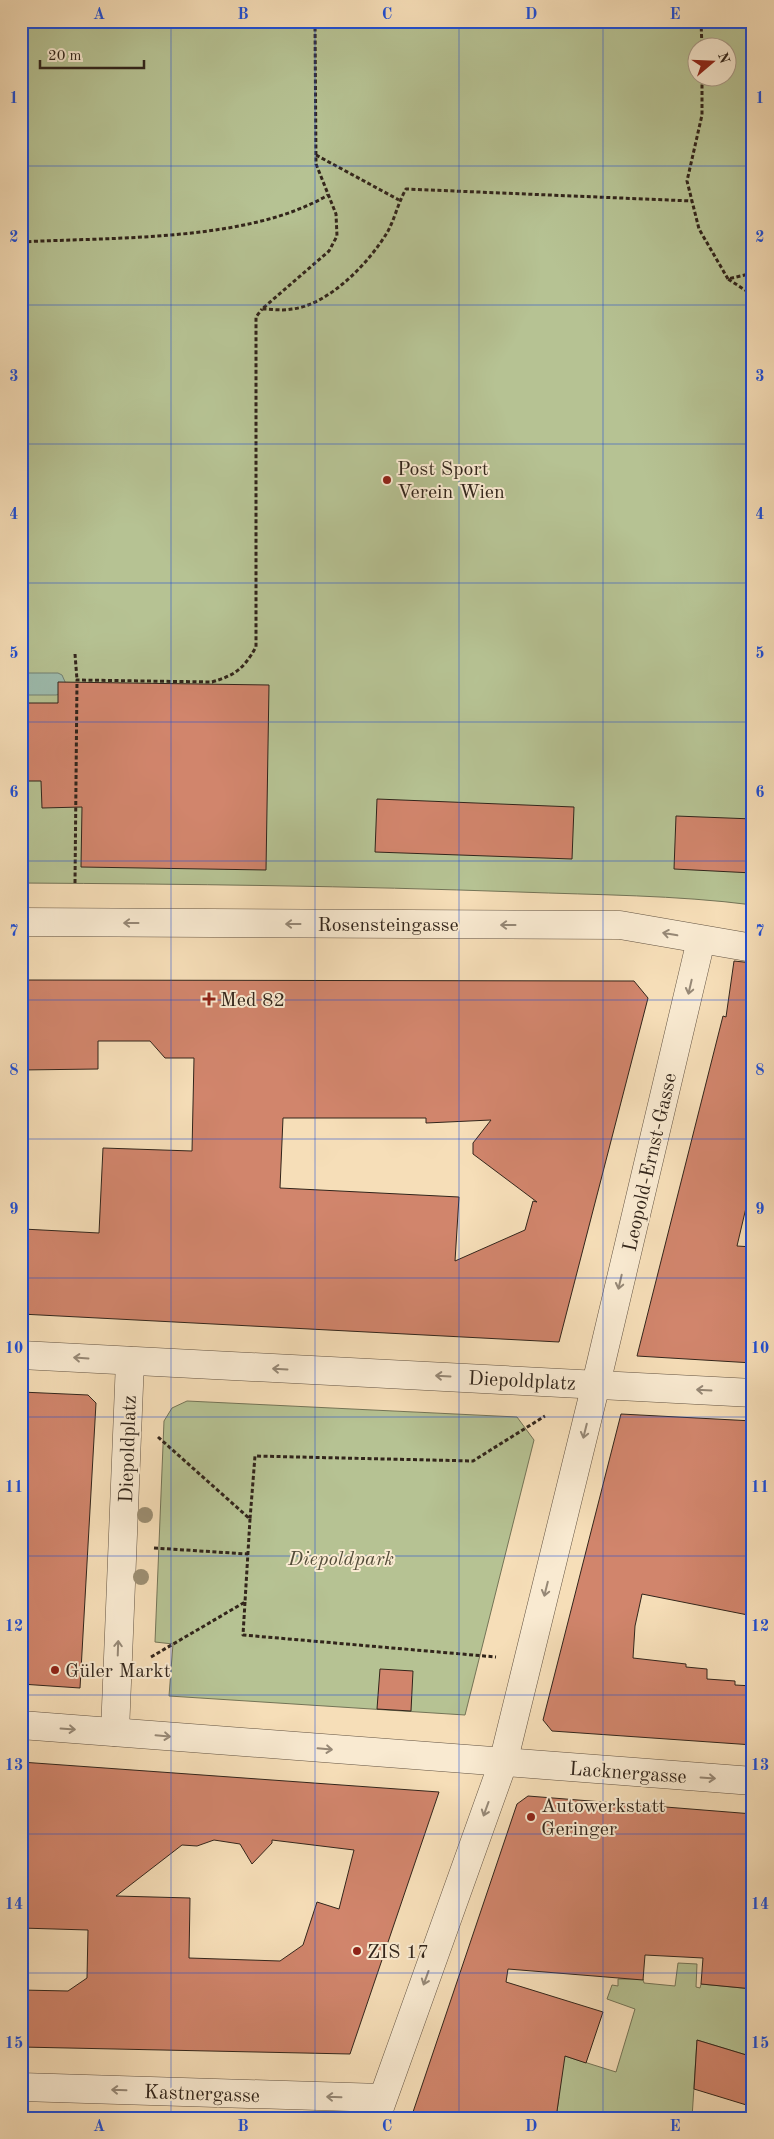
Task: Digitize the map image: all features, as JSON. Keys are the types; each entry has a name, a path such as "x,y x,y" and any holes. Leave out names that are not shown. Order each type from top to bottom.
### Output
{"street":[{"name":"Rosensteingasse","path":"21,922 620,925 753,948"},
{"name":"Leopold-Ernst-Gasse","path":"596,1384 701,940"},
{"path":"21,1355 130,1362"},
{"name":"Diepoldplatz","path":"115,1732 130,1362 596,1384 503,1763"},
{"path":"596,1384 753,1393"},
{"path":"21,1725 503,1763 379,2108"},
{"name":"Lacknergasse","path":"503,1763 753,1781"},
{"name":"Kastnergasse","path":"21,2087 379,2108"}],"path":[{"path":"77,680 212,682 226,678 246,665 256,647 256,316 329,251 337,236 336,214 316,164 315,21"},
{"path":"701,21 702,38"},
{"path":"702,88 702,115 687,181 699,229 728,279 745,290 753,292"},
{"path":"316,155 400,200"},
{"path":"262,309 294,309 330,294 359,268 388,231 406,190 692,201"},
{"path":"21,242 187,234 249,223 307,208 328,196"},
{"path":"728,279 753,273"},
{"path":"75,654 77,680 75,883"},
{"path":"128,1410 250,1519"},
{"path":"528,1659 243,1635 250,1519 255,1456 473,1461 547,1415"},
{"path":"123,1546 248,1554"},
{"path":"117,1677 244,1602"}],"green space":[{"name":"Post Sport Verein Wien","path":"21,21 753,21 753,905 666,897 270,886 21,883"},
{"name":"Diepoldpark","path":"187,1401 517,1417 534,1440 465,1715 169,1696 173,1644 155,1642 164,1421 172,1408"},
{"path":"678,1963 697,1964 696,1987 700,1988 701,1984 753,1989 753,2057 697,2040 692,2118 556,2118 559,2097 501,2036 616,2072 635,2009 607,1999 612,1985 618,1986 618,1979 643,1979 644,1983 675,1986"}],"shaded area":[{"path":"58,673 62,675 66,684 61,694 22,695 21,674"}],"building":[{"path":"58,682 269,685 266,870 81,867 82,807 42,808 41,781 21,781 21,703 58,703"},
{"path":"377,799 574,807 572,859 375,852"},
{"path":"676,816 753,819 753,873 674,869"},
{"path":"734,961 753,963 753,1178 737,1246 753,1247 753,1363 637,1356 723,1016 726,1017"},
{"path":"21,980 634,981 648,998 559,1342 21,1314 23,1229 99,1233 103,1148 192,1151 194,1058 165,1058 150,1041 98,1041 98,1069 21,1070","holes":["283,1118 426,1118 426,1123 491,1120 473,1143 473,1154 537,1202 533,1201 525,1230 455,1261 459,1197 280,1188"]},
{"path":"21,1392 88,1395 96,1403 80,1688 21,1684 21,1624 25,1620 28,1563 21,1562 24,1453 21,1453"},
{"path":"621,1414 753,1421 753,1616 642,1594 635,1626 633,1658 686,1664 686,1667 707,1669 707,1679 735,1681 735,1685 753,1686 753,1745 552,1731 543,1720"},
{"path":"380,1669 413,1671 411,1711 377,1709"},
{"path":"21,1762 439,1792 350,2054 21,2047 21,1990 68,1991 87,1978 88,1930 21,1928","holes":["214,1840 240,1844 252,1864 272,1843 272,1840 354,1850 339,1909 317,1902 303,1945 280,1961 189,1958 190,1898 116,1896 182,1845 197,1846"]},
{"path":"528,1796 753,1814 753,1989 701,1984 703,1958 645,1955 643,1980 508,1969 506,1982 603,2012 586,2063 565,2056 556,2118 411,2118 517,1804"},
{"path":"697,2040 753,2057 753,2107 694,2089"}],"place":[{"name":"Post Sport Verein Wien","path":"387,480"},
{"name":"Med 82","path":"209,999"},
{"name":"Güler Markt","path":"55,1670"},
{"name":"Autowerkstatt Geringer","path":"531,1817"},
{"name":"ZIS 17","path":"357,1951"}]}
